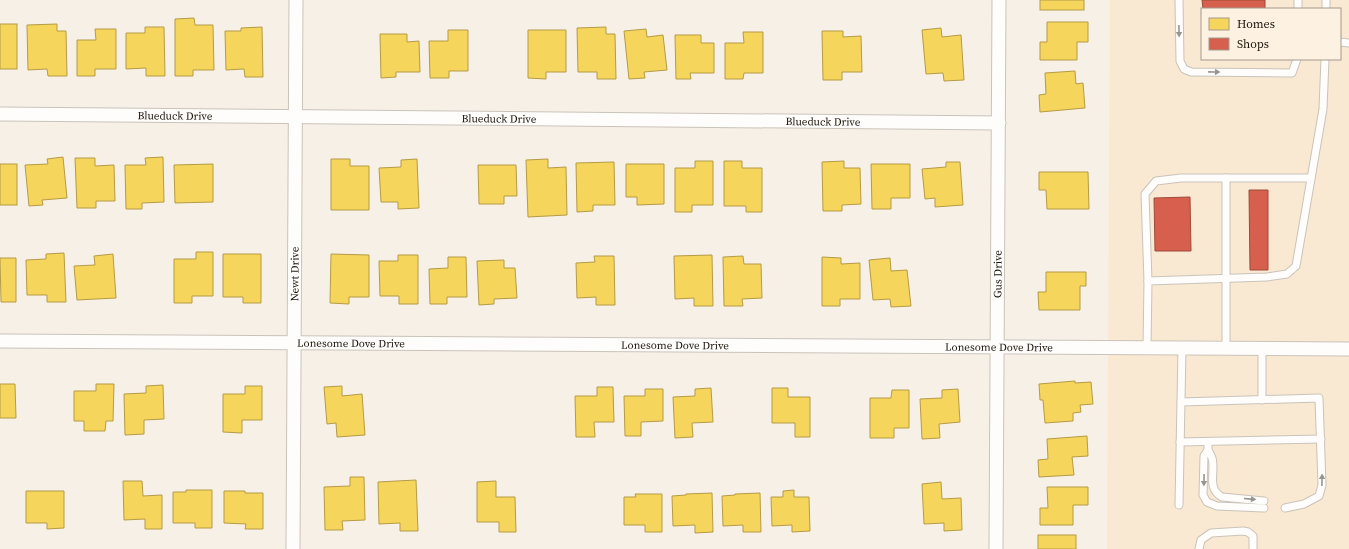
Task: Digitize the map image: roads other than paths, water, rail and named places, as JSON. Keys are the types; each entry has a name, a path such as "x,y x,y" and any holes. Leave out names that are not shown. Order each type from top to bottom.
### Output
{"street":[{"name":"Newt Drive","path":"293,549 296,0"},
{"name":"Gus Drive","path":"996,549 999,0"},
{"name":"Blueduck Drive","path":"0,114 999,122"},
{"name":"Lonesome Dove Drive","path":"0,341 1349,349"}],"lane":[{"path":"1179,0 1180,62 1184,69 1191,72 1292,73 1297,60"},
{"path":"1148,281 1267,277 1288,274 1296,266 1323,109 1325,60"},
{"path":"1146,348 1148,281 1146,194 1156,181 1181,178 1311,178"},
{"path":"1226,178 1226,348"},
{"path":"1179,506 1182,348"},
{"path":"1262,348 1262,400"},
{"path":"1181,402 1319,398 1322,485 1319,496 1300,505 1286,505"},
{"path":"1180,442 1208,446 1321,439"},
{"path":"1208,446 1212,458 1213,486 1217,494 1222,497 1264,504 1217,506 1207,502 1203,495 1204,456 1208,446"},
{"path":"1199,549 1201,540 1211,532 1243,531 1248,532 1252,536 1253,549"}]}
